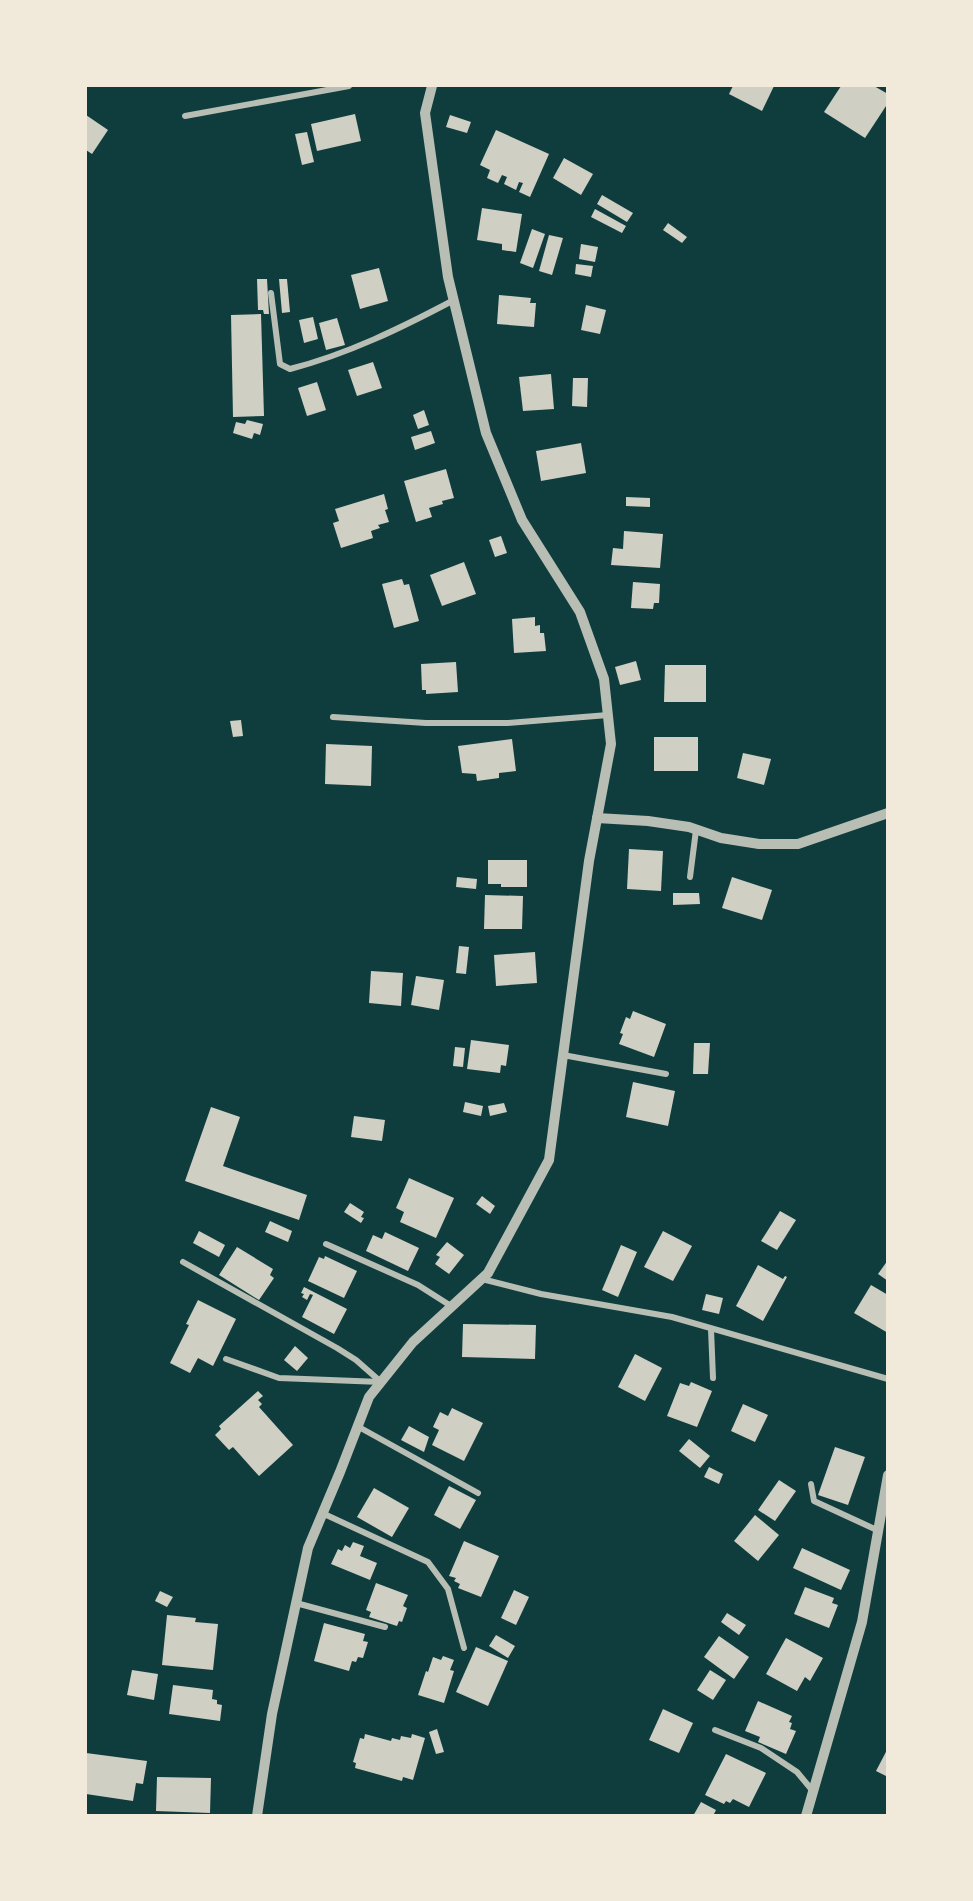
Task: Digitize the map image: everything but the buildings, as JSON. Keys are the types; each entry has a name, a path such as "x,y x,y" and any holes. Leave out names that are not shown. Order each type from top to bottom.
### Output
{"street":[{"path":"185,116 349,86"},
{"path":"257,1815 272,1714 308,1548 369,1397 412,1342 488,1273 549,1160 589,861 611,744 604,679 580,612 522,520 486,433 448,277 425,113 432,86"},
{"path":"271,293 280,364 290,369 323,360 394,331 454,300"},
{"path":"333,717 426,723 507,723 608,715"},
{"path":"597,818 648,821 696,830 721,838 759,844 798,844 888,813"},
{"path":"690,877 696,830"},
{"path":"563,1055 666,1074"},
{"path":"327,1244 418,1285 451,1306"},
{"path":"183,1262 337,1348 356,1360 381,1382"},
{"path":"481,1279 541,1294 672,1317 888,1379"},
{"path":"711,1329 713,1378"},
{"path":"226,1359 279,1378 381,1382"},
{"path":"357,1426 478,1493"},
{"path":"806,1815 862,1622 888,1474"},
{"path":"811,1484 814,1501 879,1531"},
{"path":"322,1513 428,1562 448,1589 464,1648"},
{"path":"296,1603 385,1627"},
{"path":"715,1730 761,1748 797,1772 812,1790"}]}
